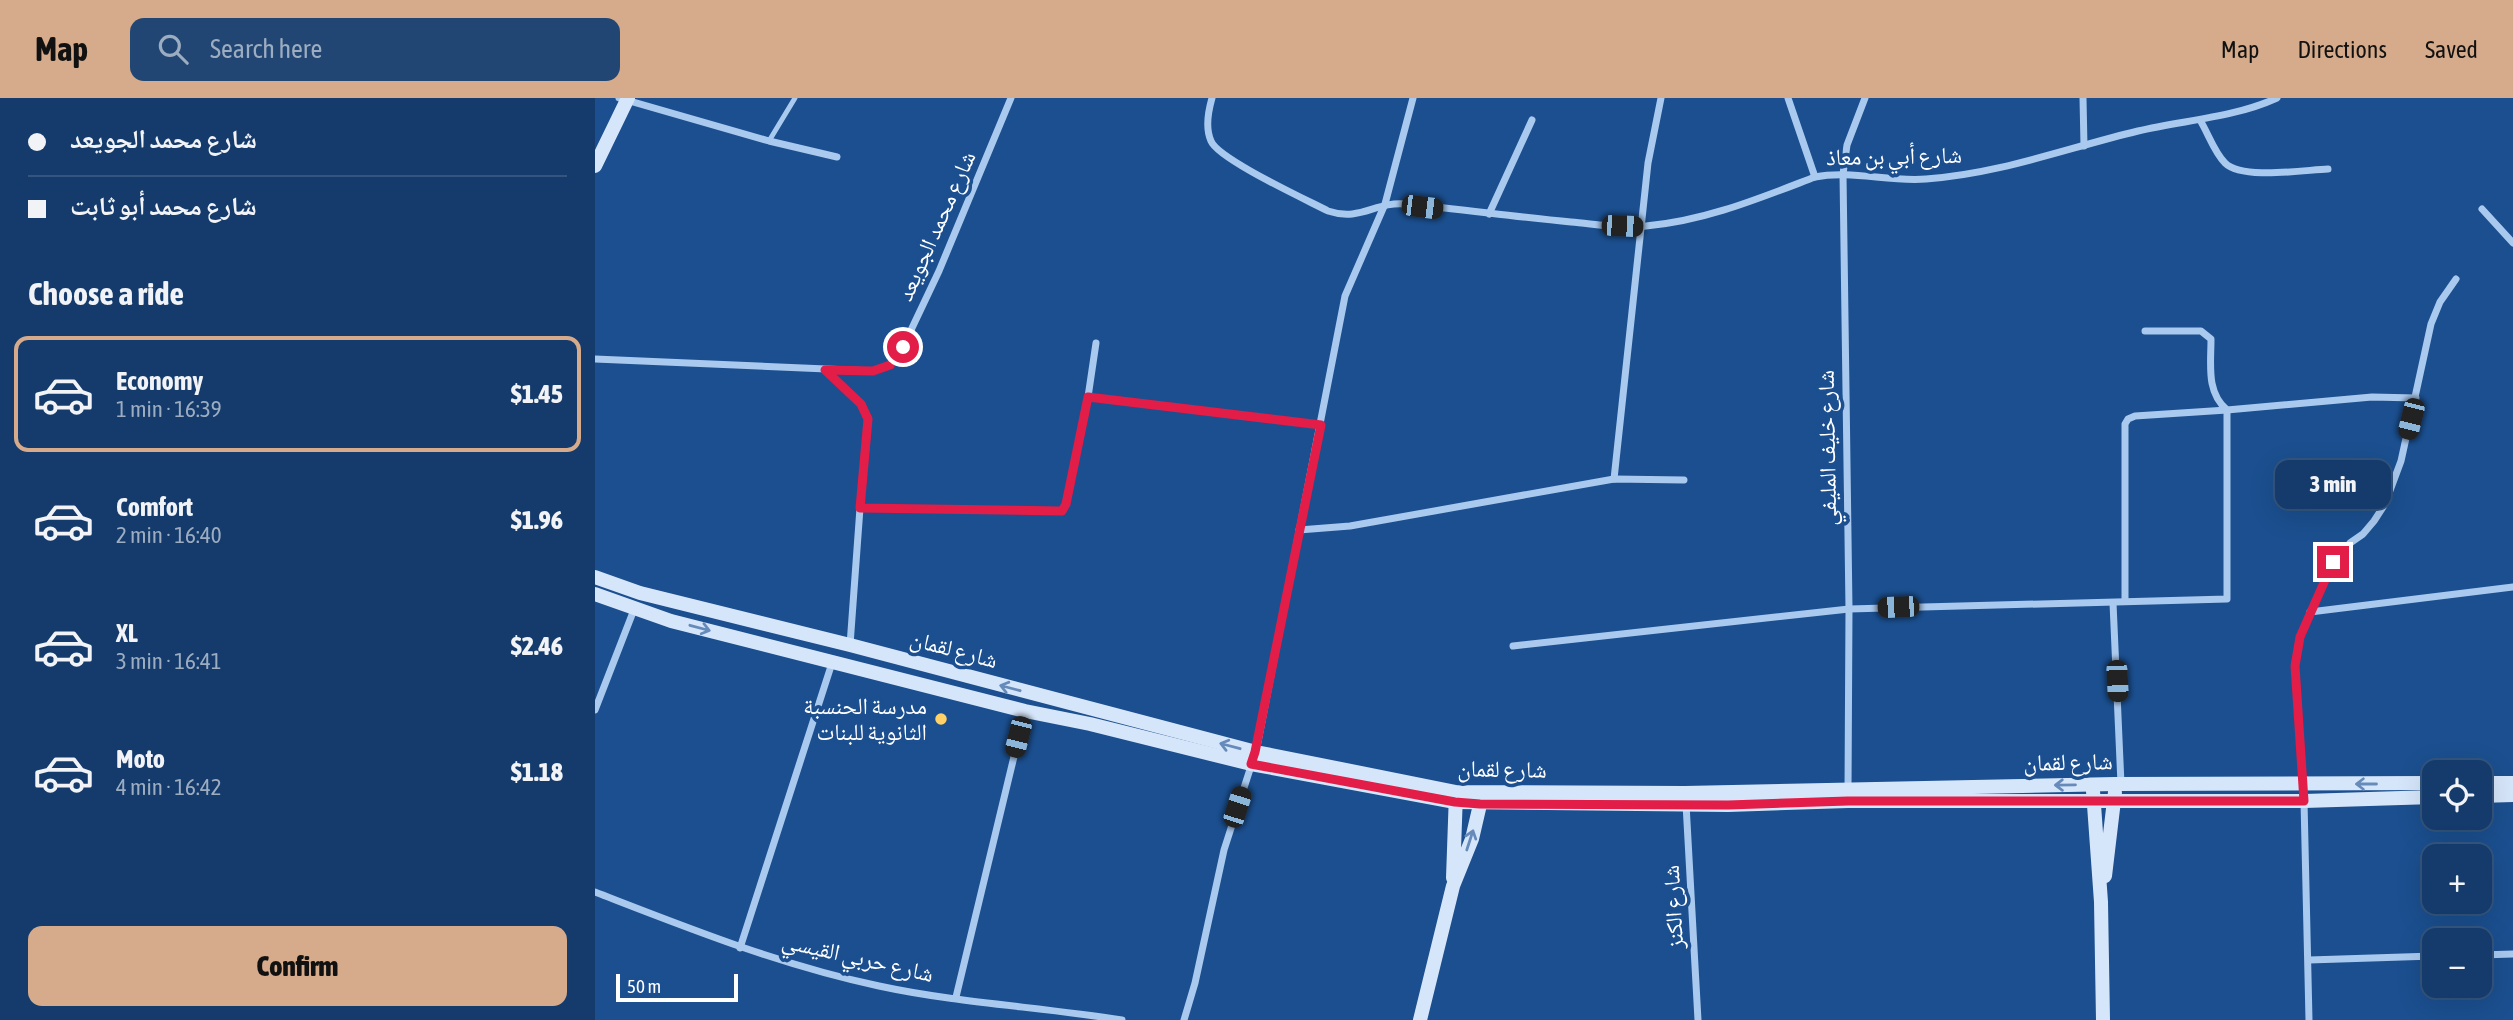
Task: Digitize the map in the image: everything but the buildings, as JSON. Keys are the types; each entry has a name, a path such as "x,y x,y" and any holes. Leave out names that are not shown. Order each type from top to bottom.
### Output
{"street":[{"path":"595,166 625,98 769,141 837,158"},
{"name":"شارع محمد الجويعد","path":"595,359 873,371 890,365 903,347 944,260 1011,98"},
{"path":"1212,98 1207,127 1211,144 1228,158 1328,211 1341,215 1357,215 1385,204"},
{"path":"1184,1020 1195,983 1224,850 1253,758 1345,296 1385,204 1413,98"},
{"path":"1614,479 1648,163 1661,98"},
{"path":"1788,98 1815,177"},
{"name":"شارع خليف المليفي","path":"1848,795 1849,608 1843,174 1847,145 1865,98"},
{"path":"2083,98 2084,146"},
{"name":"شارع أبي بن معاذ","path":"1385,204 1643,227 1681,222 1725,211 1815,177 1843,174 1897,180 1958,176 2002,168 2139,131 2243,110 2277,98"},
{"path":"1489,214 1532,120"},
{"path":"2200,120 2226,164 2235,169 2254,172 2328,169"},
{"path":"2482,209 2513,243"},
{"path":"2309,1020 2304,801 2295,666 2300,637 2333,562 2374,521 2385,505 2401,461 2431,324 2440,302 2456,279"},
{"path":"1513,646 1849,608 2227,599 2227,411 2217,401 2211,388 2211,339 2201,331 2145,331"},
{"path":"860,508 1062,511 1066,504 1088,397 1096,343"},
{"path":"825,370 861,404 868,419 850,645"},
{"path":"1088,397 1321,425"},
{"path":"2125,601 2126,421 2136,416 2227,411 2372,397 2416,398"},
{"path":"1299,530 1350,526 1614,479 1684,480"},
{"name":"شارع لقمان","path":"595,577 640,593 850,645 1253,758"},
{"path":"2310,612 2513,587"},
{"path":"595,710 640,593"},
{"name":"شارع لقمان","path":"595,594 671,621 1024,712 1455,797 1686,799 2118,784 2422,783"},
{"path":"2101,902 2118,784 2113,603"},
{"path":"740,948 832,663"},
{"path":"956,998 1024,712"},
{"path":"2492,783 2513,783"},
{"path":"2092,785 2101,902 2103,1020"},
{"name":"شارع لقمان","path":"1848,795 2304,801 2422,797"},
{"path":"2492,796 2513,795"},
{"path":"1453,886 1455,797"},
{"path":"1420,1020 1453,886 1472,839 1481,798"},
{"name":"شارع الكنز","path":"1686,799 1698,1020"},
{"name":"شارع حربي القيسي","path":"595,892 740,948 807,969 881,986 1122,1020"},
{"path":"2492,955 2513,954"},
{"path":"2309,960 2422,956"}],"lane":[{"path":"769,141 795,98"}],"place":[{"name":"مدرسة الحنسبة الثانوية للبنات","path":"941,719"}],"route":[{"path":"903,347 890,365 873,371 825,370 861,404 868,419 863,448 860,508 1062,511 1066,504 1088,397 1321,425 1251,764 1455,802 1728,805 1848,801 2304,801 2295,666 2300,637 2333,562"}]}
